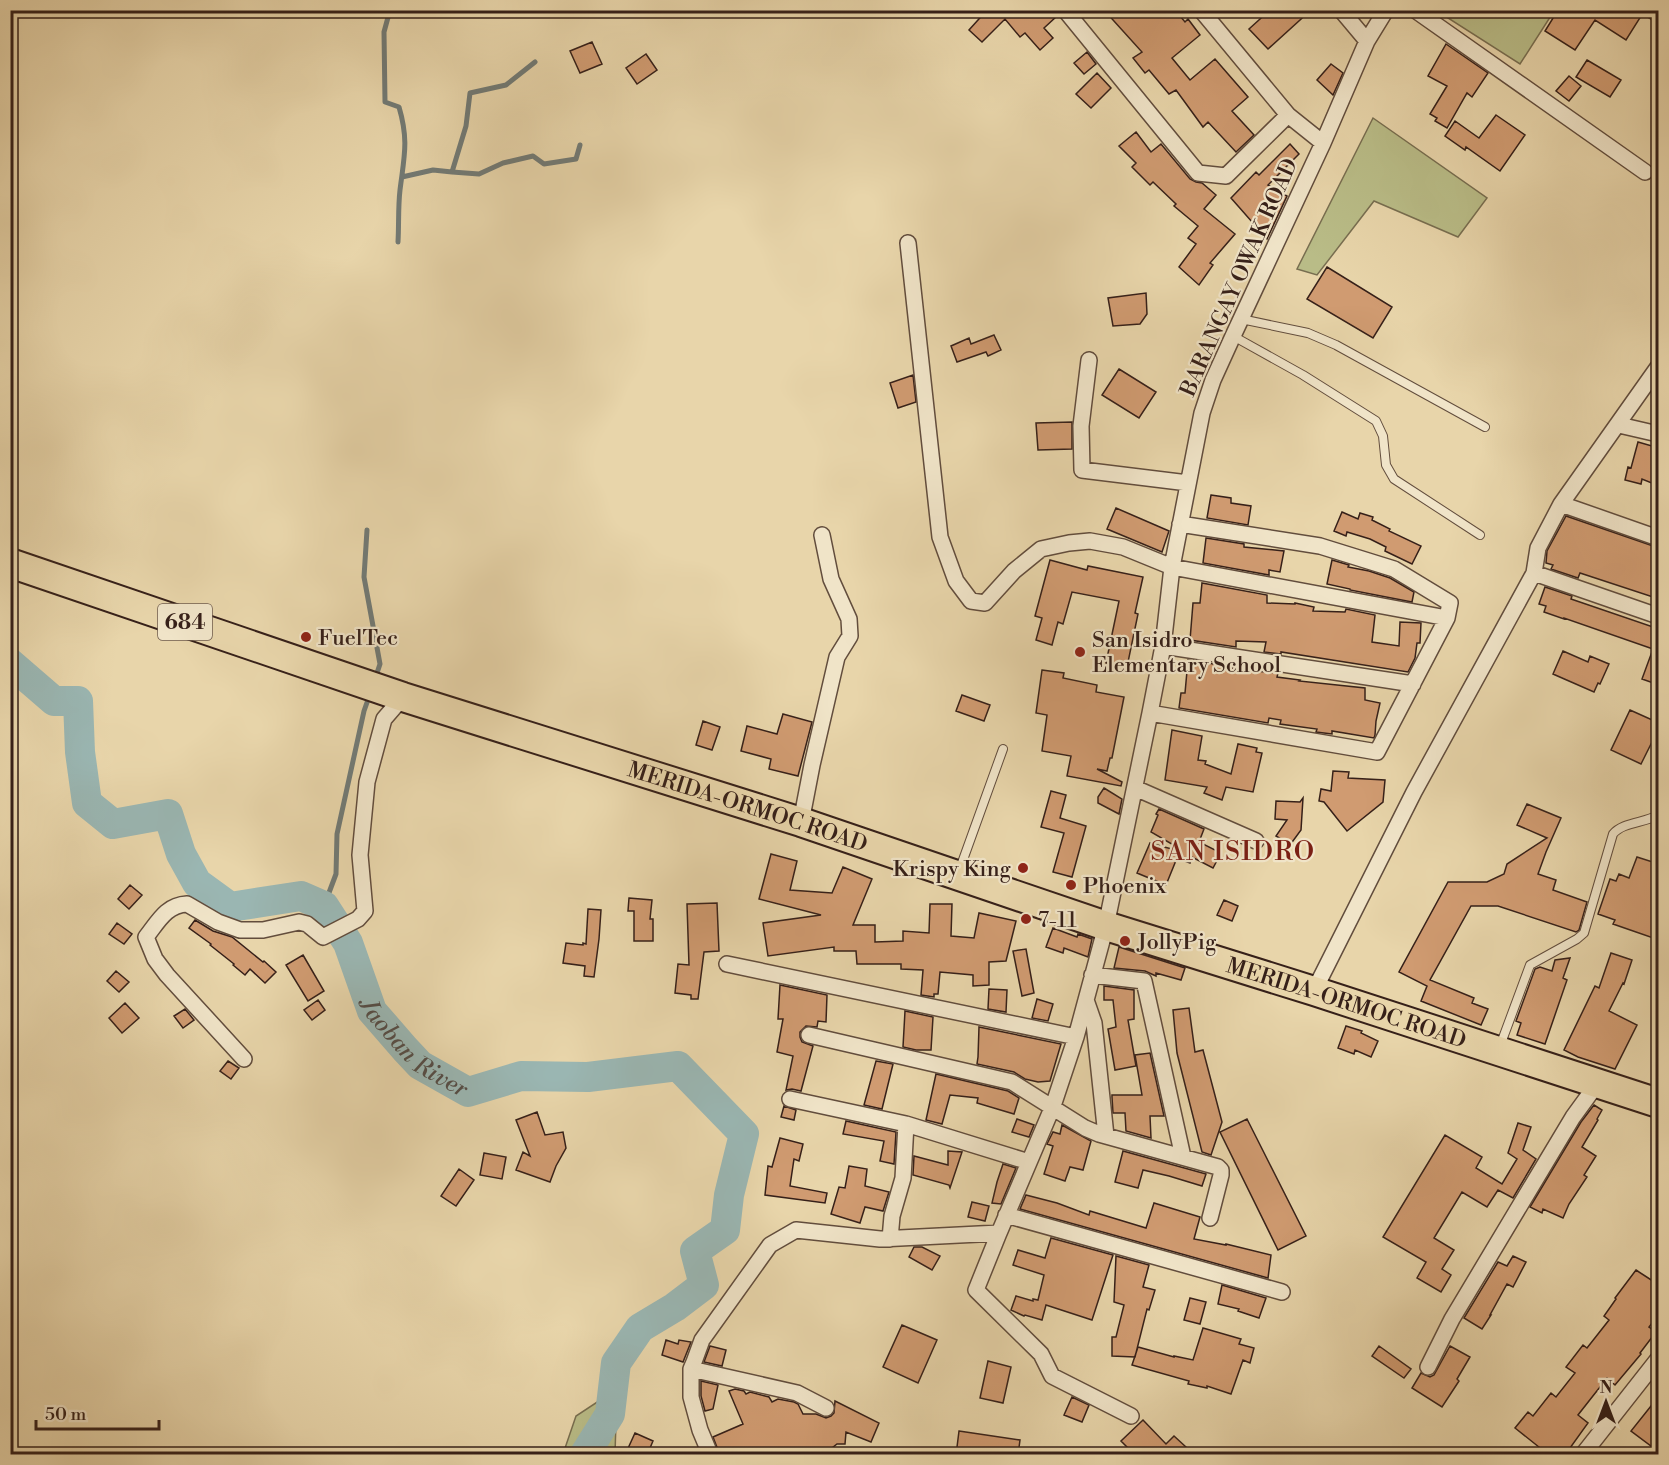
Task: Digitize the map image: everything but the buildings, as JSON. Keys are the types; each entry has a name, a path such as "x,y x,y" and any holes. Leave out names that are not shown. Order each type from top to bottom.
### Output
{"highway":[{"name":"MERIDA-ORMOC ROAD","path":"10,563 397,695 801,822 1106,926 1659,1103"}],"street":[{"path":"1065,10 1197,173 1226,176 1288,115"},
{"path":"1201,10 1288,115 1323,143"},
{"path":"1341,10 1367,41"},
{"name":"BARANGAY OWAK ROAD","path":"1131,1416 1052,1376 1041,1354 976,1290 1053,1106 1076,1036 1106,926 1163,646 1172,567 1202,413 1213,380 1323,143 1367,41 1386,10"},
{"path":"1415,10 1645,172"},
{"path":"1652,10 1659,14"},
{"path":"908,243 940,537 956,581 971,601 985,603 1014,571 1041,549 1090,541 1123,547 1172,567 1447,618"},
{"path":"1089,360 1081,426 1082,470 1188,483"},
{"path":"1314,991 1414,792 1534,573 1538,548 1561,504 1659,367"},
{"path":"1619,425 1659,434"},
{"path":"1561,504 1659,538"},
{"path":"1150,713 1377,752 1447,618 1450,603 1395,568 1320,546 1180,524"},
{"path":"801,822 837,657 850,636 849,619 831,579 822,535"},
{"path":"1534,573 1659,616"},
{"path":"1163,646 1413,684"},
{"path":"244,1059 154,959 146,937 168,909 187,904 218,922 240,930 263,930 298,922 307,924 323,937 358,919 365,911 360,855 367,782 384,719 397,695"},
{"path":"1135,788 1256,841"},
{"path":"727,964 1076,1036"},
{"path":"1092,975 1144,981 1183,1157"},
{"path":"1086,1000 1094,1023 1106,1136"},
{"path":"809,1035 1012,1082 1085,1128 1218,1167 1221,1170 1210,1218"},
{"path":"1428,1367 1452,1319 1573,1117 1597,1084"},
{"path":"790,1099 906,1124 1029,1162"},
{"path":"890,1239 892,1216 903,1178 906,1124"},
{"path":"1006,1215 1282,1292"},
{"path":"710,1455 691,1397 691,1369 702,1340 770,1245 795,1230 880,1239 999,1233"},
{"path":"1584,1453 1659,1359"},
{"path":"691,1369 797,1393 826,1408"}],"lane":[{"path":"1241,319 1308,333 1336,345 1485,427"},
{"path":"1233,336 1303,375 1376,422 1383,436 1386,465 1395,479 1480,535"},
{"path":"957,875 1003,749"},
{"path":"1498,1050 1530,965 1584,933 1613,834 1617,829 1659,815"}],"green space":[{"path":"1554,10 1520,64 1437,11"},
{"path":"1373,118 1487,198 1458,237 1374,201 1317,275 1297,269"},
{"path":"617,1389 615,1454 563,1454 576,1416"}],"waterway":[{"path":"390,10 384,32 385,102 399,107 405,140 399,196 398,242"},
{"path":"402,177 433,170 452,172 466,126 470,93 506,85 535,62"},
{"path":"452,172 479,174 503,163 533,156 544,164 576,159 580,145"},
{"path":"367,530 364,577 380,664 375,679"},
{"name":"Jaoban River","path":"10,663 54,701 78,701 80,752 87,803 113,824 168,814 181,854 197,883 230,907 301,896 324,906 348,943 372,1011 420,1065 468,1092 521,1076 588,1077 678,1066 744,1134 729,1195 725,1230 695,1251 704,1285 675,1307 640,1328 616,1363 610,1414 585,1454"},
{"path":"324,906 336,874 337,834 364,711 370,694"}],"place":[{"name":"FuelTec","path":"306,637"},
{"name":"San Isidro Elementary School","path":"1080,652"},
{"name":"Krispy King","path":"1023,868"},
{"name":"Phoenix","path":"1071,885"},
{"name":"7-11","path":"1026,919"},
{"name":"JollyPig","path":"1125,941"}],"district":[{"name":"SAN ISIDRO","path":"1233,851"}]}
